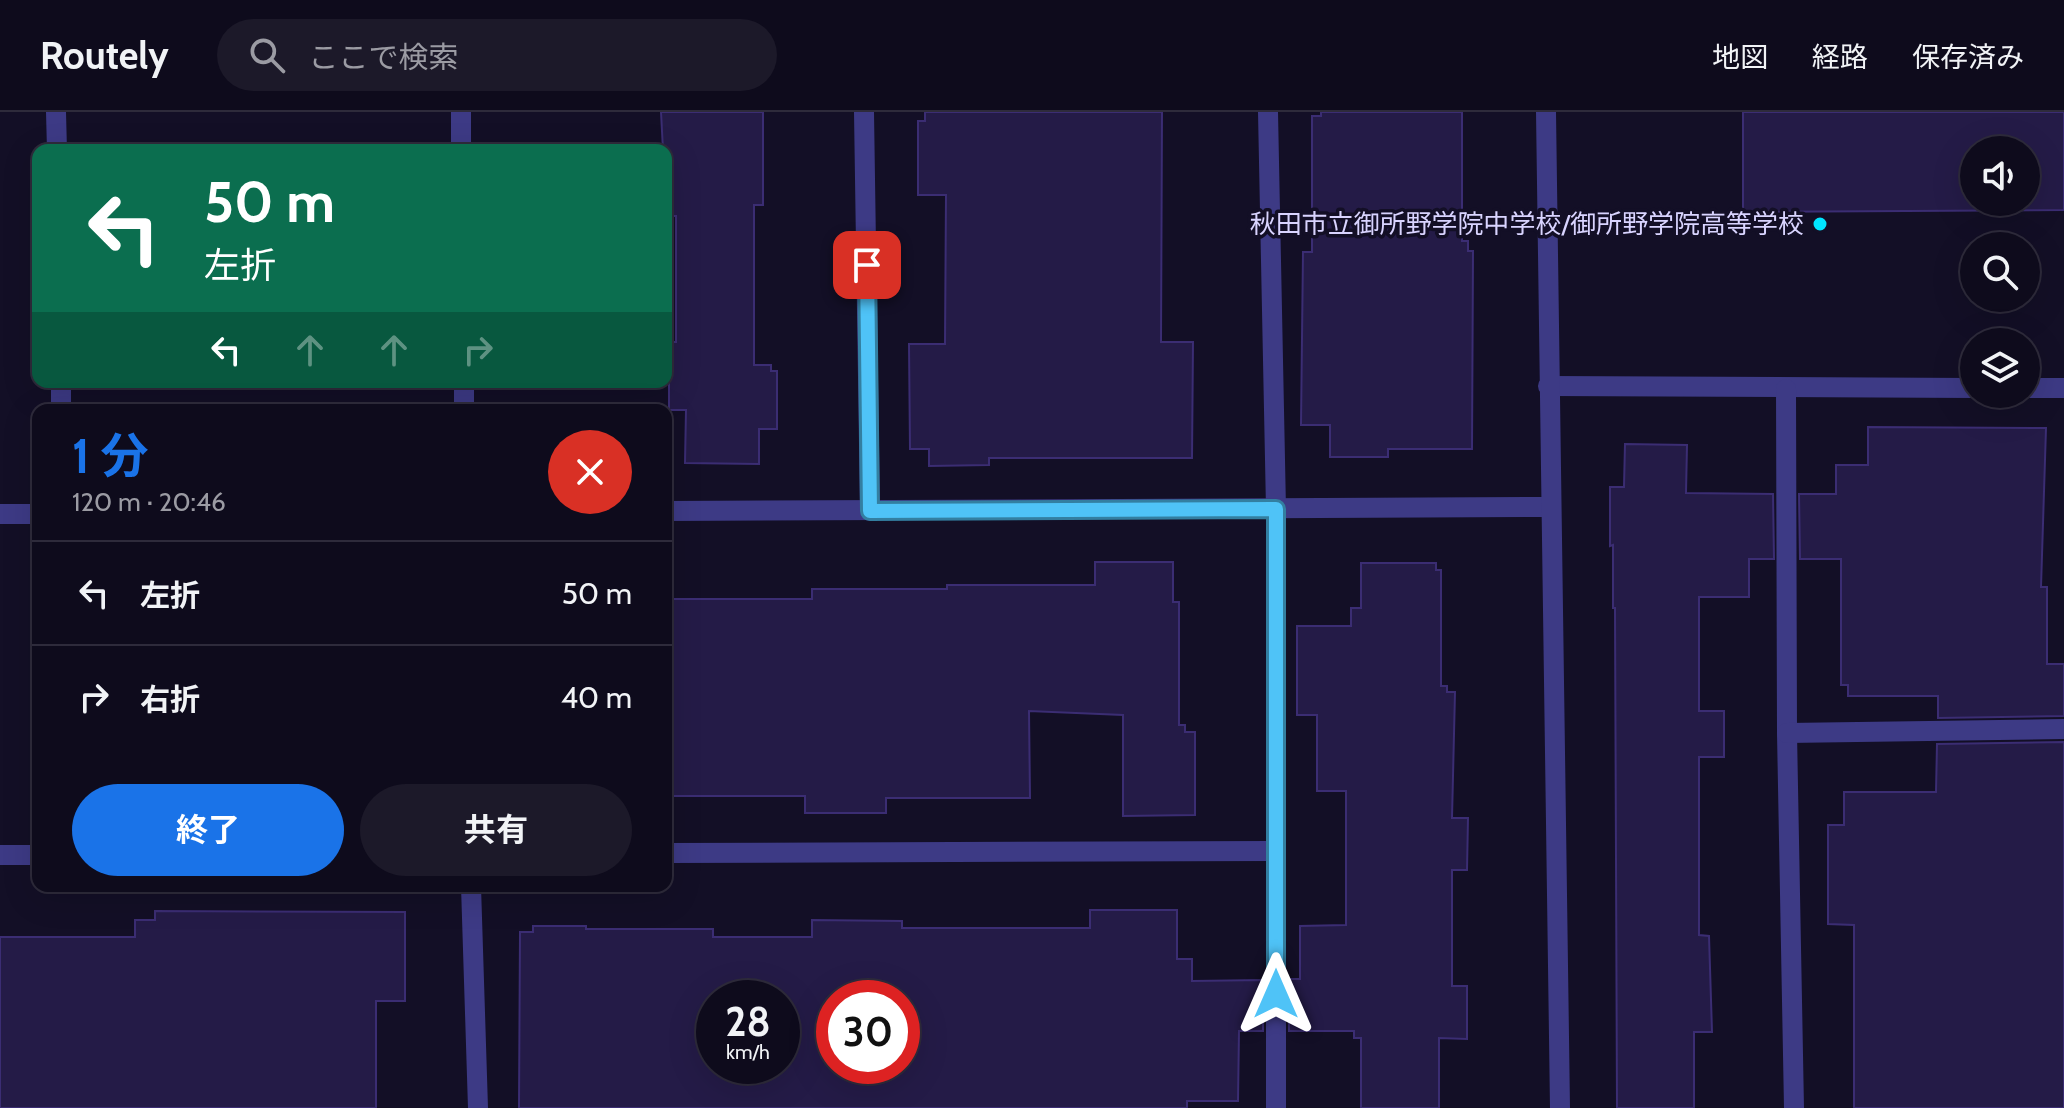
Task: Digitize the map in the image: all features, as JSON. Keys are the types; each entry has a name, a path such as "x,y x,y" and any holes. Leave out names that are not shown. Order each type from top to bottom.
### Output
{"street":[{"path":"56,112 57,144"},
{"path":"461,112 461,144"},
{"path":"864,112 870,511"},
{"path":"1268,112 1276,509 1276,1108"},
{"path":"1546,112 1560,1108"},
{"path":"1548,386 1960,388"},
{"path":"2040,388 2064,388"},
{"path":"1786,389 1787,733 1794,1108"},
{"path":"672,511 1550,507"},
{"path":"0,514 32,514"},
{"path":"1787,733 2064,729"},
{"path":"672,853 1276,851"},
{"path":"0,855 32,855"},
{"path":"471,892 478,1108"}],"building":[{"path":"661,112 763,112 763,205 754,205 754,365 771,365 771,371 777,371 777,429 759,429 759,464 685,463 686,410 672,410 672,404 669,404 672,342 676,342 676,216 672,216 672,144 663,144"},
{"path":"925,112 1162,112 1161,342 1193,342 1192,458 989,458 989,465 929,466 929,449 910,449 909,344 945,344 946,195 918,195 918,121 925,121"},
{"path":"1321,112 1462,112 1462,241 1468,241 1468,251 1473,251 1472,449 1388,449 1388,457 1330,457 1330,425 1301,425 1303,252 1312,252 1312,116 1321,116"},
{"path":"1743,112 2064,112 2064,210 2040,210 2040,136 1960,136 1960,211 1743,212"},
{"path":"1868,427 2046,428 2041,587 2047,587 2047,664 2064,664 2064,716 1938,718 1938,696 1848,696 1848,685 1841,685 1841,559 1800,559 1799,494 1836,494 1836,465 1868,465"},
{"path":"1625,444 1687,445 1686,493 1773,494 1774,559 1749,559 1749,597 1699,597 1699,711 1724,711 1724,757 1699,757 1699,935 1709,936 1712,1032 1694,1032 1694,1108 1617,1108 1615,608 1613,545 1610,546 1610,487 1624,487"},
{"path":"1095,562 1173,562 1173,602 1179,602 1179,725 1185,725 1185,732 1195,732 1195,815 1123,816 1123,715 1029,711 1030,798 886,798 886,813 805,813 805,796 672,796 672,599 812,599 812,589 1095,585"},
{"path":"1361,563 1436,563 1436,570 1441,570 1441,686 1447,686 1447,692 1455,692 1452,818 1468,818 1467,870 1452,870 1452,986 1467,986 1467,1039 1439,1038 1439,1108 1361,1108 1361,1038 1354,1038 1354,1031 1289,1031 1289,979 1300,979 1300,926 1346,925 1346,791 1317,791 1317,715 1297,715 1297,626 1351,626 1351,608 1361,608"},
{"path":"2064,742 2064,1108 1854,1108 1854,925 1828,924 1828,825 1844,825 1844,792 1936,792 1937,744"},
{"path":"1090,910 1177,910 1177,959 1192,959 1192,981 1263,980 1263,1031 1239,1031 1238,1101 1187,1101 1187,1108 519,1108 520,932 533,932 533,926 586,926 586,929 713,929 713,937 812,937 812,920 902,921 902,928 1090,928"},
{"path":"155,911 405,912 405,1001 376,1001 376,1108 0,1108 0,937 135,937 135,920 155,920"}],"place":[{"name":"秋田市立御所野学院中学校/御所野学院高等学校","path":"1820,224"}],"route":[{"path":"867,265 870,511 1276,509 1276,994"}]}
